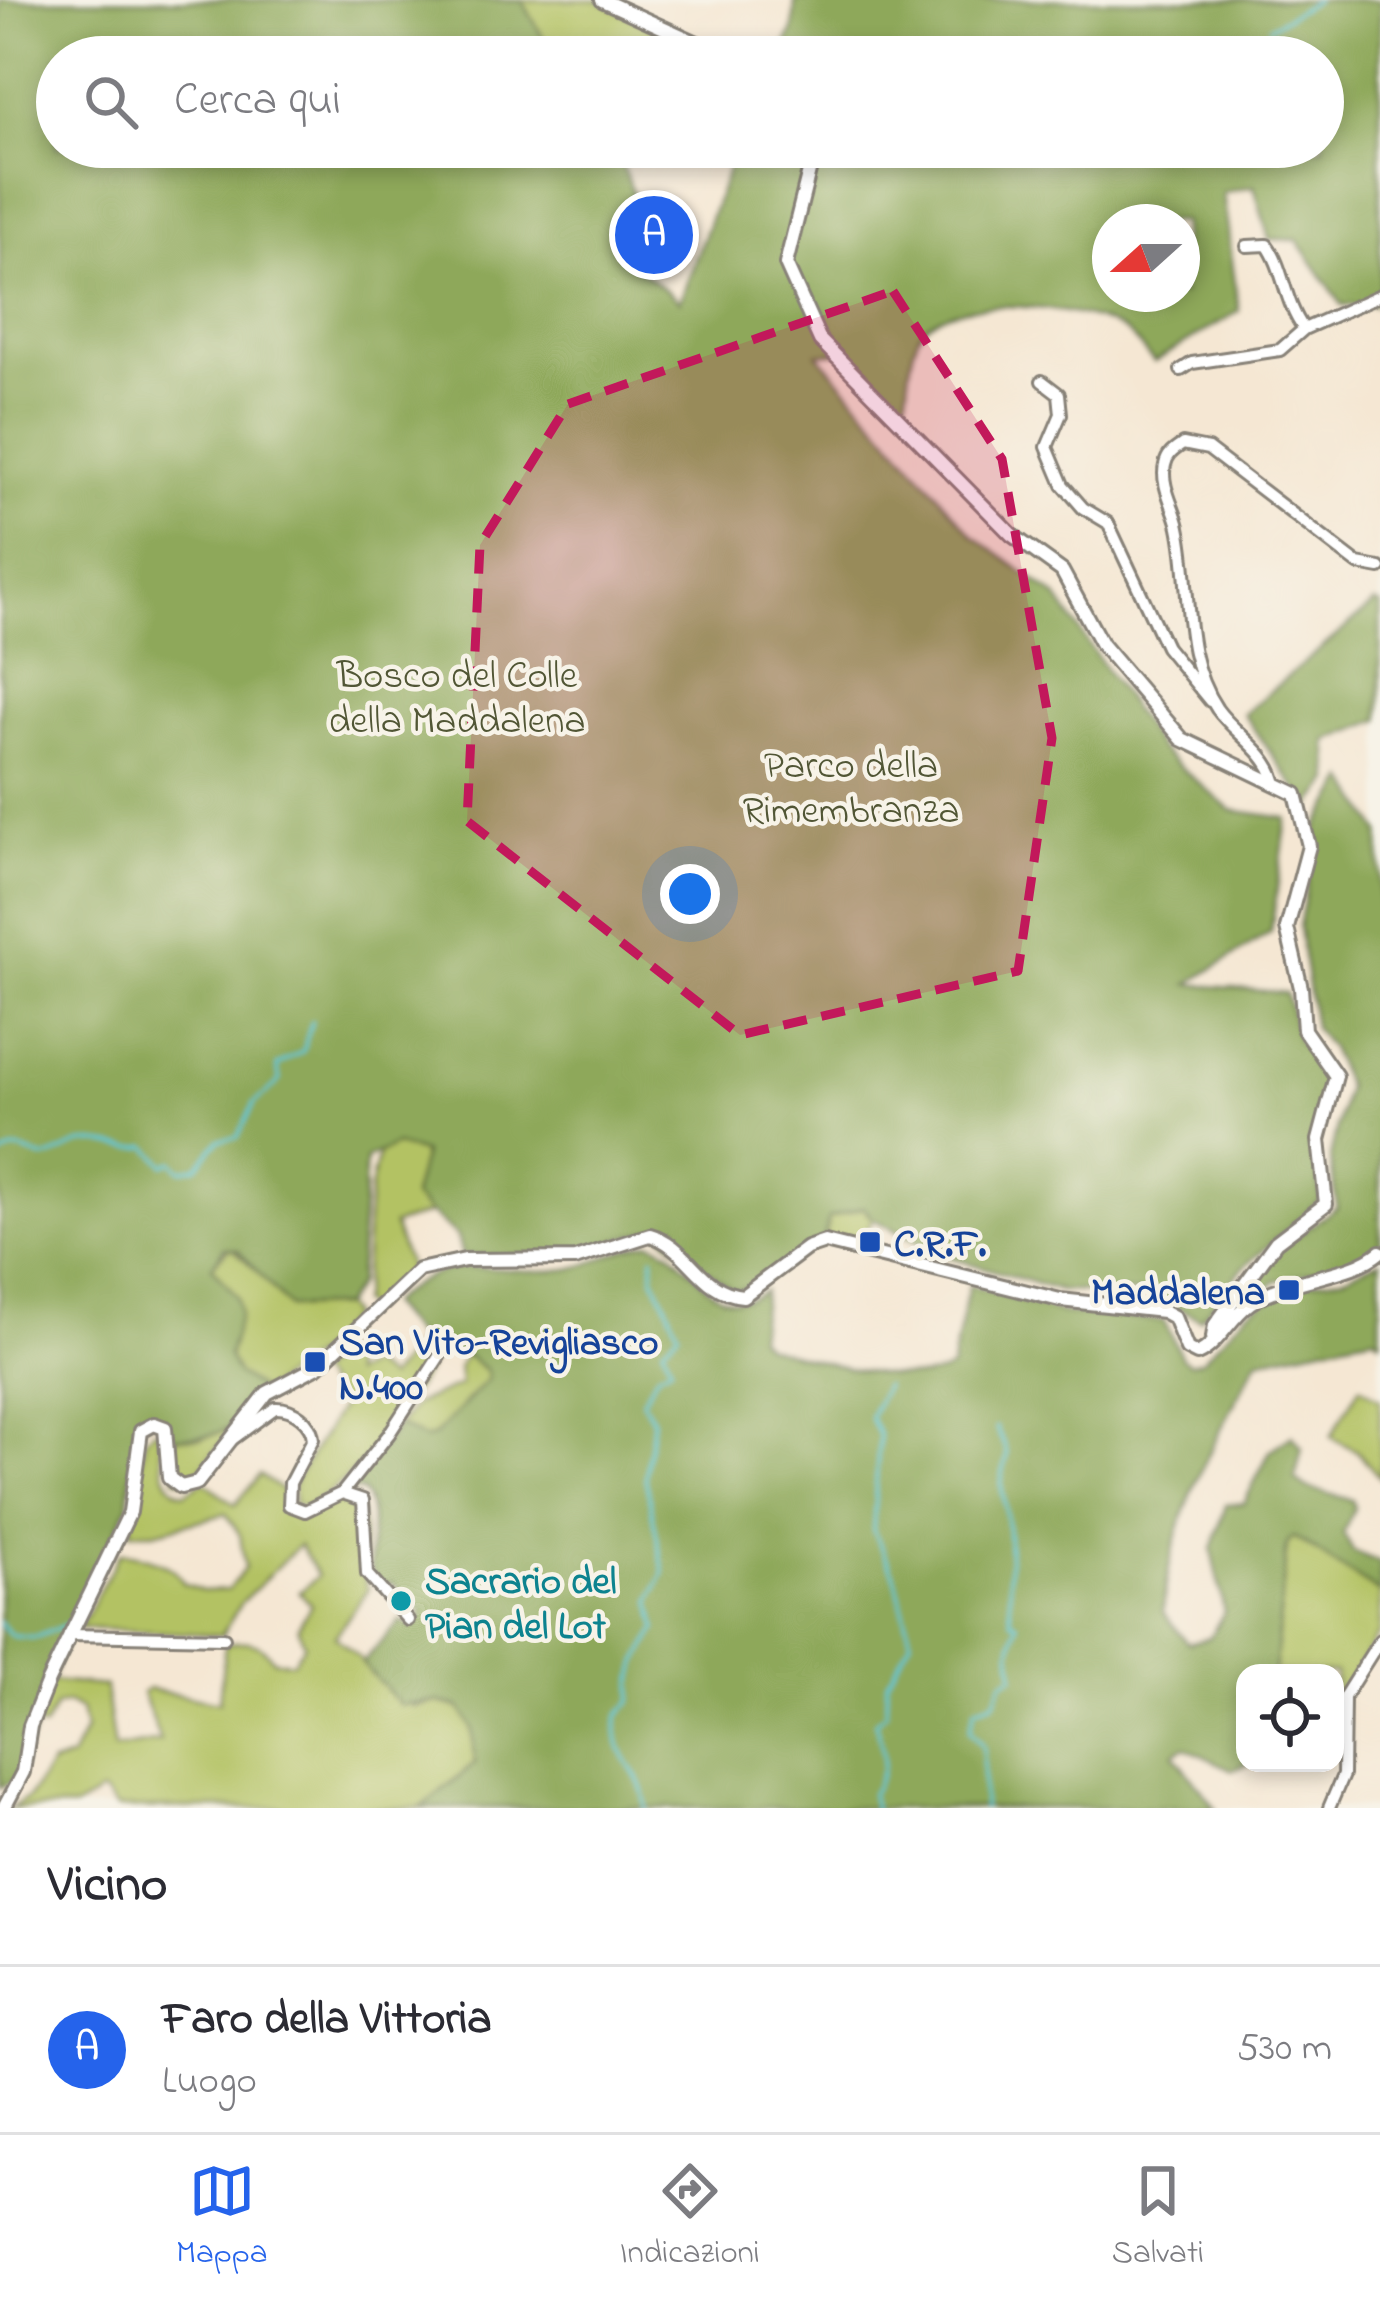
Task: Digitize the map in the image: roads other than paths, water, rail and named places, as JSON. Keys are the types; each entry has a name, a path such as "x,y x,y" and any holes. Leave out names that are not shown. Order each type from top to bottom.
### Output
{"street":[{"path":"602,0 625,7 645,23 677,36"},
{"path":"809,168 786,253 789,277 820,340 1012,535 1062,571 1102,645 1182,740 1275,780 1296,794 1309,836 1287,928 1301,988 1304,1030 1336,1076 1319,1140 1328,1198 1318,1214 1270,1248 1215,1324 1213,1336"},
{"path":"1247,245 1267,245 1274,255 1279,282 1304,329"},
{"path":"1180,370 1192,363 1280,350 1304,329 1380,296"},
{"path":"1042,381 1059,394 1061,413 1047,447 1063,485 1083,508 1108,523 1166,646 1271,766 1275,780"},
{"path":"1216,708 1198,665 1187,620 1179,525 1163,468 1170,453 1183,444 1208,448 1358,564 1380,568"},
{"path":"4,1808 23,1772 30,1726 69,1634 130,1512 141,1431 154,1424 165,1427 167,1472 181,1487 202,1479 267,1393 318,1366 419,1270 465,1260 574,1259 642,1235 676,1246 703,1278 734,1296 752,1292 807,1248 825,1242 1060,1300 1163,1310 1174,1318 1187,1349 1197,1354 1250,1304 1294,1281 1348,1270 1380,1252"},
{"path":"232,1438 275,1408 292,1410 314,1434 290,1483 290,1505 305,1511 341,1493 389,1434 440,1355"},
{"path":"341,1493 363,1500 367,1574 407,1620"},
{"path":"69,1634 224,1638"},
{"path":"1328,1808 1343,1775 1344,1697 1380,1640"}],"waterway":[{"path":"1269,27 1316,0"},
{"path":"0,1158 18,1150 47,1158 80,1144 97,1143 147,1146 165,1165 172,1161 181,1170 197,1167 219,1140 238,1137 254,1104 280,1081 277,1066 303,1051 312,1021"},
{"path":"633,1684 638,1662 657,1629 651,1601 664,1572 645,1477 653,1420 642,1400 658,1373 671,1366 663,1347 679,1332 653,1275 653,1256"},
{"path":"874,1808 871,1794 883,1758 875,1722 886,1712 887,1681 911,1640 895,1576 873,1530 879,1436 870,1417 885,1385"},
{"path":"983,1808 983,1746 970,1730 975,1708 994,1702 1003,1681 1014,1676 1011,1650 1018,1623 1011,1620 1001,1485 1007,1454 996,1427"},
{"path":"0,1623 12,1636 34,1638 68,1624"},
{"path":"633,1687 632,1700 618,1716 618,1733 646,1808"}],"place":[{"name":"Faro della Vittoria","path":"654,235"},
{"name":"C.R.F.","path":"870,1242"},
{"name":"Maddalena","path":"1289,1290"},
{"name":"San Vito-Revigliasco N.400","path":"315,1362"},
{"name":"Sacrario del Pian del Lot","path":"401,1601"}],"park label":[{"name":"Bosco del Colle della Maddalena","path":"457,696"},
{"name":"Parco della Rimembranza","path":"851,786"}]}
